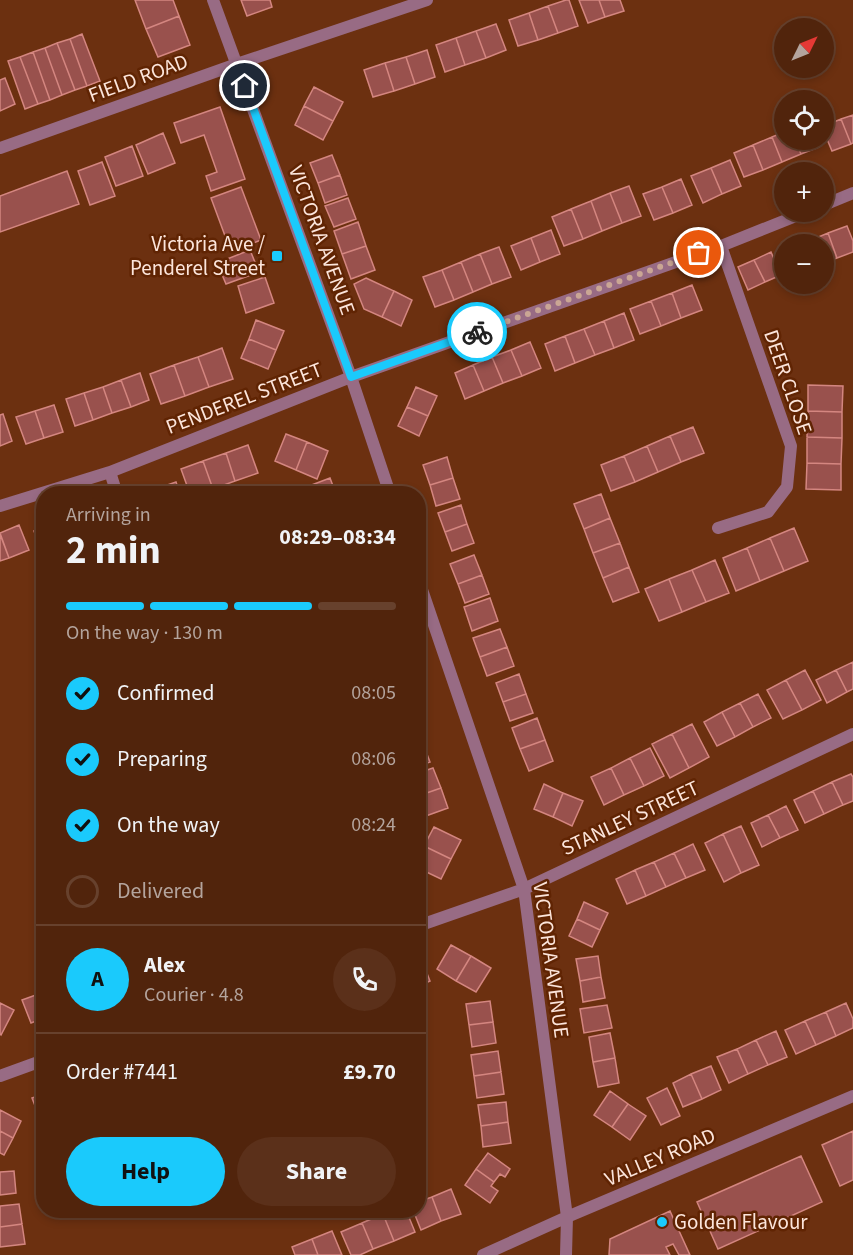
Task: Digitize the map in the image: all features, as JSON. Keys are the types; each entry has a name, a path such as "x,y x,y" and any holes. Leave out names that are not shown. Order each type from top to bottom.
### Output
{"street":[{"name":"VICTORIA AVENUE","path":"213,0 351,377 387,486"},
{"name":"FIELD ROAD","path":"0,148 237,63 427,0"},
{"path":"834,201 853,193"},
{"name":"PENDEREL STREET","path":"65,486 110,472 351,377 721,246 781,222"},
{"name":"DEER CLOSE","path":"718,528 768,512 787,487 791,446 721,246"},
{"path":"110,472 114,486"},
{"name":"PENDEREL STREET","path":"0,506 36,495"},
{"name":"VICTORIA AVENUE","path":"426,601 524,889 567,1217 566,1255"},
{"name":"STANLEY STREET","path":"426,923 524,889 853,734"},
{"path":"0,1076 36,1063"},
{"name":"VALLEY ROAD","path":"483,1255 853,1096"}],"building":[{"path":"135,0 173,0 179,16 146,29"},
{"path":"241,0 270,0 272,7 247,16"},
{"path":"569,0 578,26 558,33 548,6"},
{"path":"579,0 599,0 605,17 588,23"},
{"path":"599,0 620,0 624,11 605,17"},
{"path":"548,6 558,33 538,40 529,13"},
{"path":"529,13 538,40 518,46 509,20"},
{"path":"179,16 190,45 158,57 146,29"},
{"path":"496,24 506,50 486,58 476,31"},
{"path":"476,31 486,58 465,65 456,38"},
{"path":"82,34 100,81 87,86 70,39"},
{"path":"456,38 465,65 445,72 436,45"},
{"path":"70,39 87,86 75,90 57,43"},
{"path":"57,43 75,90 62,95 45,48"},
{"path":"45,48 62,95 50,100 33,52"},
{"path":"427,50 435,77 415,84 406,57"},
{"path":"33,52 50,100 38,104 20,57"},
{"path":"20,57 38,104 25,109 8,61"},
{"path":"406,57 415,84 394,91 385,63"},
{"path":"385,63 394,91 373,97 364,70"},
{"path":"5,78 15,104 0,111 0,80"},
{"path":"314,87 343,102 333,121 304,106"},
{"path":"304,106 333,121 323,140 295,125"},
{"path":"220,107 245,179 211,191 206,176 217,172 204,135 181,143 174,123"},
{"path":"853,115 853,143 851,144 841,119"},
{"path":"841,119 851,144 832,151 834,150 834,122"},
{"path":"163,133 175,163 148,174 136,145"},
{"path":"772,137 774,150 777,150 782,162 774,162 774,165 763,170 753,145"},
{"path":"753,145 763,170 744,177 734,153"},
{"path":"132,146 143,176 116,186 105,157"},
{"path":"777,150 799,150 801,154 782,162"},
{"path":"799,150 811,150 801,154"},
{"path":"332,155 340,175 318,183 310,163"},
{"path":"730,160 741,186 722,194 711,168"},
{"path":"102,162 115,196 90,205 78,171"},
{"path":"711,168 722,194 703,203 691,176"},
{"path":"67,171 79,204 0,232 0,196"},
{"path":"340,175 347,195 325,203 318,183"},
{"path":"681,179 692,205 673,213 662,187"},
{"path":"629,186 641,216 622,223 610,193"},
{"path":"241,187 261,240 231,252 211,198"},
{"path":"662,187 673,213 654,220 643,194"},
{"path":"610,193 622,223 602,231 591,201"},
{"path":"348,198 356,219 334,227 325,206"},
{"path":"591,201 602,231 583,239 571,209"},
{"path":"571,209 583,239 564,246 552,217"},
{"path":"358,222 366,246 342,254 334,231"},
{"path":"847,226 853,241 853,252 837,258 834,250 834,234 828,233"},
{"path":"551,230 560,254 540,262 531,238"},
{"path":"531,238 540,262 521,270 511,246"},
{"path":"366,246 375,270 351,279 342,254"},
{"path":"499,247 511,277 492,284 480,254"},
{"path":"250,250 259,272 226,284 217,263"},
{"path":"771,252 774,259 774,278 765,282 754,260"},
{"path":"480,254 492,284 473,292 461,262"},
{"path":"754,260 765,282 748,290 738,267"},
{"path":"461,262 473,292 454,300 442,270"},
{"path":"442,270 454,300 435,307 423,277"},
{"path":"265,277 274,303 246,313 238,286"},
{"path":"366,278 394,291 382,317 364,309 354,284"},
{"path":"692,285 702,310 681,318 672,293"},
{"path":"394,291 412,300 401,326 382,317"},
{"path":"672,293 681,318 661,326 651,301"},
{"path":"651,301 661,326 640,334 630,309"},
{"path":"624,313 634,340 614,348 604,321"},
{"path":"256,320 284,331 276,350 249,339"},
{"path":"604,321 614,348 595,355 584,329"},
{"path":"584,329 595,355 575,363 565,336"},
{"path":"565,336 575,363 555,371 545,344"},
{"path":"249,339 276,350 268,369 241,358"},
{"path":"530,342 541,368 522,376 511,350"},
{"path":"222,348 233,379 209,387 198,357"},
{"path":"511,350 522,376 503,383 492,357"},
{"path":"198,357 209,387 185,396 174,365"},
{"path":"492,357 503,383 484,391 473,365"},
{"path":"174,365 185,396 161,404 150,374"},
{"path":"473,365 484,391 465,399 455,373"},
{"path":"140,373 149,400 131,407 121,380"},
{"path":"121,380 131,407 112,413 103,387"},
{"path":"808,385 843,386 842,412 808,411"},
{"path":"103,387 112,413 93,420 84,393"},
{"path":"416,387 437,396 428,416 407,407"},
{"path":"84,393 93,420 75,426 66,399"},
{"path":"54,405 63,432 44,438 35,411"},
{"path":"407,407 428,416 419,436 398,426"},
{"path":"35,411 44,438 26,444 16,417"},
{"path":"808,411 842,412 842,438 807,437"},
{"path":"3,414 12,441 0,446 0,415"},
{"path":"693,427 704,453 681,462 670,436"},
{"path":"286,434 307,442 296,470 275,461"},
{"path":"670,436 681,462 658,472 647,446"},
{"path":"807,437 842,438 841,464 807,463"},
{"path":"307,442 328,451 317,479 296,470"},
{"path":"248,445 258,473 235,481 226,453"},
{"path":"647,446 658,472 635,482 624,456"},
{"path":"226,453 235,481 221,486 212,486 203,461"},
{"path":"624,456 635,482 611,491 601,465"},
{"path":"447,457 453,478 430,485 423,465"},
{"path":"203,461 212,486 187,486 181,469"},
{"path":"807,463 841,464 841,490 806,489"},
{"path":"330,478 333,486 309,486"},
{"path":"453,478 460,499 436,506 430,485"},
{"path":"176,482 177,486 164,486"},
{"path":"601,494 610,518 584,529 574,504"},
{"path":"461,505 467,524 445,532 438,513"},
{"path":"610,518 620,543 593,553 584,529"},
{"path":"467,524 474,543 452,551 445,532"},
{"path":"19,525 29,550 9,558 0,533"},
{"path":"794,528 808,561 784,571 770,538"},
{"path":"0,534 9,558 0,561"},
{"path":"770,538 784,571 760,581 747,548"},
{"path":"620,543 629,567 603,578 593,553"},
{"path":"747,548 760,581 736,591 723,558"},
{"path":"474,555 482,575 458,584 450,564"},
{"path":"715,560 729,593 706,602 692,570"},
{"path":"629,567 639,592 613,602 603,578"},
{"path":"692,570 706,602 682,612 669,579"},
{"path":"482,575 489,594 465,603 458,584"},
{"path":"669,579 682,612 659,621 645,589"},
{"path":"490,598 498,621 472,631 464,607"},
{"path":"500,629 507,647 480,657 473,638"},
{"path":"507,647 514,666 487,676 480,657"},
{"path":"853,662 853,689 847,692 836,670"},
{"path":"805,670 821,700 802,710 786,680"},
{"path":"836,670 847,692 827,703 816,680"},
{"path":"519,674 526,694 503,702 496,683"},
{"path":"786,680 802,710 783,719 767,690"},
{"path":"526,694 533,713 510,721 503,702"},
{"path":"758,694 771,718 753,727 740,703"},
{"path":"740,703 753,727 735,737 722,712"},
{"path":"722,712 735,737 717,746 704,722"},
{"path":"537,718 545,740 520,749 512,728"},
{"path":"692,724 709,757 689,768 672,734"},
{"path":"672,734 689,768 670,778 652,744"},
{"path":"545,740 553,761 529,771 520,749"},
{"path":"650,748 664,776 644,786 630,758"},
{"path":"426,752 430,762 426,763"},
{"path":"630,758 644,786 624,795 611,768"},
{"path":"433,768 441,788 426,793 426,770"},
{"path":"611,768 624,795 604,805 591,777"},
{"path":"851,774 853,801 843,805 832,782"},
{"path":"832,782 843,805 824,814 813,791"},
{"path":"544,784 563,793 553,817 534,809"},
{"path":"441,788 448,808 426,816 426,793"},
{"path":"813,791 824,814 805,823 794,800"},
{"path":"563,793 583,801 572,826 553,817"},
{"path":"786,806 798,830 780,838 768,815"},
{"path":"768,815 780,838 762,847 751,823"},
{"path":"741,826 759,865 741,873 723,834"},
{"path":"434,827 461,840 451,859 426,847"},
{"path":"723,834 741,873 724,882 705,843"},
{"path":"693,844 705,870 686,878 674,853"},
{"path":"426,847 451,859 441,879 426,872"},
{"path":"674,853 686,878 666,887 654,862"},
{"path":"654,862 666,887 646,896 635,870"},
{"path":"635,870 646,896 627,904 616,879"},
{"path":"584,902 608,913 600,930 577,919"},
{"path":"577,919 600,930 592,947 569,936"},
{"path":"451,945 471,956 456,981 437,969"},
{"path":"471,956 491,968 476,992 456,981"},
{"path":"598,956 601,977 580,981 576,959"},
{"path":"426,971 430,981 426,983"},
{"path":"601,977 605,998 583,1002 580,981"},
{"path":"36,995 36,1021 31,1023 22,1000"},
{"path":"490,1001 493,1022 469,1025 466,1004"},
{"path":"0,1003 14,1010 1,1035 0,1034"},
{"path":"846,1003 853,1019 853,1028 836,1036 826,1012"},
{"path":"607,1005 612,1028 584,1033 580,1009"},
{"path":"826,1012 836,1036 816,1045 805,1021"},
{"path":"805,1021 816,1045 796,1054 785,1030"},
{"path":"493,1022 496,1043 472,1047 469,1025"},
{"path":"776,1031 787,1057 768,1065 756,1040"},
{"path":"610,1033 615,1058 593,1062 589,1037"},
{"path":"756,1040 768,1065 748,1074 737,1049"},
{"path":"737,1049 748,1074 729,1083 717,1057"},
{"path":"498,1051 501,1072 474,1076 471,1055"},
{"path":"615,1058 619,1083 598,1087 593,1062"},
{"path":"711,1066 721,1090 702,1099 691,1074"},
{"path":"501,1072 504,1094 477,1098 474,1076"},
{"path":"691,1074 702,1099 683,1107 673,1083"},
{"path":"667,1088 680,1116 661,1125 647,1098"},
{"path":"610,1091 628,1104 612,1127 594,1115"},
{"path":"36,1097 36,1108 32,1098"},
{"path":"506,1102 508,1122 481,1126 478,1105"},
{"path":"628,1104 646,1116 630,1140 612,1127"},
{"path":"0,1110 21,1121 13,1138 0,1131"},
{"path":"508,1122 511,1143 483,1147 481,1126"},
{"path":"0,1131 13,1138 4,1155 0,1153"},
{"path":"853,1131 853,1180 840,1186 822,1145"},
{"path":"488,1153 510,1169 505,1177 500,1174 494,1182 476,1169"},
{"path":"801,1156 822,1202 718,1249 697,1202"},
{"path":"476,1169 494,1182 491,1186 498,1191 490,1203 465,1185"},
{"path":"14,1171 16,1193 0,1195 0,1172"},
{"path":"451,1189 461,1214 441,1221 432,1197"},
{"path":"432,1197 441,1221 421,1230 416,1218 426,1218 426,1199"},
{"path":"19,1204 22,1224 0,1227 0,1206"},
{"path":"670,1211 690,1255 679,1255 673,1244 666,1247 670,1255 609,1255 610,1239"},
{"path":"374,1218 385,1218 394,1241 373,1249 362,1223"},
{"path":"385,1218 409,1218 415,1232 394,1241"},
{"path":"362,1223 373,1249 360,1255 351,1255 341,1232"},
{"path":"22,1224 25,1244 0,1247 0,1227"},
{"path":"332,1231 342,1255 318,1255 312,1239"},
{"path":"312,1239 318,1255 295,1255 292,1247"}],"way so far":[{"path":"477,332 699,253"}],"place":[{"name":"Victoria Ave / Penderel Street","path":"277,256"},
{"name":"Golden Flavour","path":"662,1222"}],"route":[{"path":"245,86 351,377 477,332"}]}
